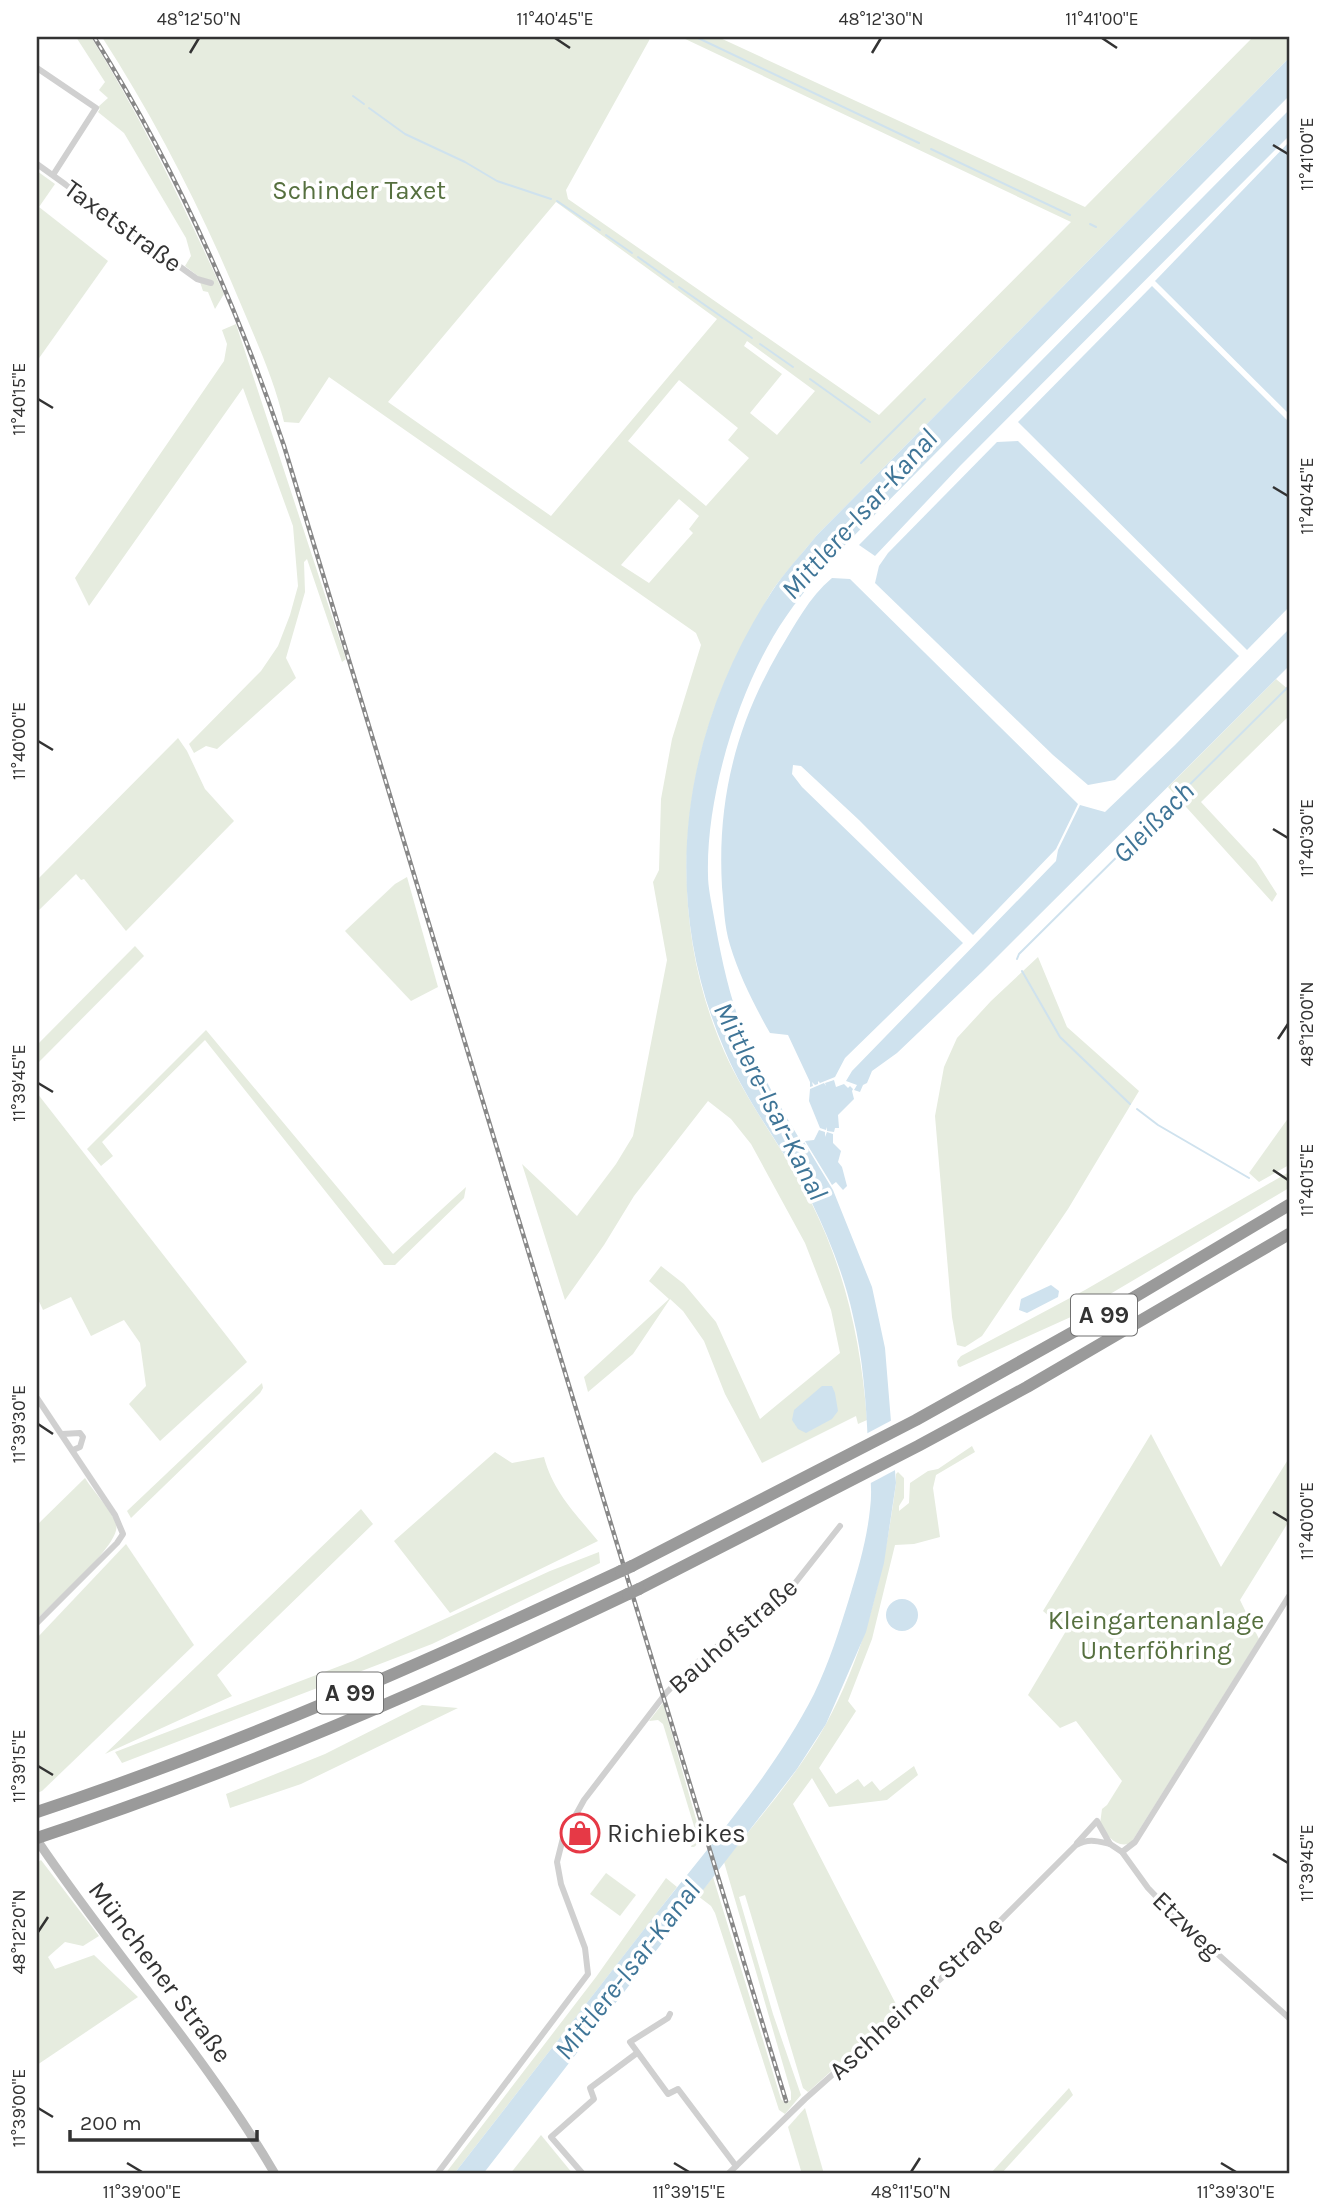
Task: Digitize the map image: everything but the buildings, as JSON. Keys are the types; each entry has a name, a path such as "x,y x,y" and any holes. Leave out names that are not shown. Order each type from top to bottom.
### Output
{"highway":[{"name":"A 99","path":"37,1812 223,1745 331,1702 505,1626 626,1568 916,1420 1116,1308 1289,1205"},
{"name":"A 99","path":"37,1839 230,1769 346,1722 460,1673 634,1592 848,1483 1044,1378 1289,1234"}],"main road":[{"name":"Münchener Straße","path":"37,1839 129,1968 217,2083 275,2174"}],"street":[{"path":"37,68 96,108 53,175"},
{"name":"Taxetstraße","path":"37,164 197,279 211,283"},
{"path":"37,1398 116,1517 122,1534 117,1543 37,1623"},
{"path":"62,1434 74,1432 83,1437 80,1447 73,1450"},
{"name":"Bauhofstraße","path":"438,2174 588,1974 584,1948 561,1884 557,1862 563,1838 584,1800 666,1693 695,1664 792,1587 840,1526"},
{"path":"1122,1852 1135,1842 1289,1596"},
{"name":"Etzweg","path":"1097,1821 1110,1844 1122,1852 1148,1888 1173,1914 1289,2018"},
{"name":"Aschheimer Straße","path":"728,2174 862,2047 954,1967 1097,1821"},
{"path":"1076,1844 1093,1839 1110,1844"},
{"path":"670,2014 668,2018 630,2042 668,2094 678,2089 688,2099 736,2166"},
{"path":"583,2174 551,2137 594,2099 590,2088 637,2053"}],"green space":[{"path":"76,37 91,37 162,163 224,294 215,309 208,292 203,291 198,276 185,266 191,256 186,238 124,133 98,112 98,107 108,98 99,90 105,82"},
{"name":"Schinder Taxet","path":"102,37 651,37 566,190 568,199 879,415 1071,222 681,37 718,37 1085,207 1253,37 1289,37 1289,58 817,535 779,581 766,602 728,675 708,727 695,780 688,835 687,890 693,945 705,999 734,1071 801,1183 834,1255 856,1336 867,1420 858,1424 856,1416 762,1463 725,1394 704,1341 683,1311 670,1299 633,1354 588,1392 584,1377 669,1299 649,1281 661,1266 684,1284 716,1322 760,1419 840,1353 831,1310 805,1243 751,1144 731,1119 708,1101 634,1196 565,1300 522,1164 577,1216 616,1164 633,1136 667,960 653,882 659,870 661,799 672,739 701,645 696,633 329,377 299,423 284,422 266,364 211,237 160,135","holes":["556,202 717,319 551,516 388,402","747,341 815,391 777,435 750,413 782,374 744,346","679,380 738,428 728,440 749,458 706,506 628,441","679,499 699,516 689,529 693,533 649,583 621,565"]},
{"path":"37,171 55,184 39,207 108,261 37,361"},
{"path":"236,324 346,659 342,662 307,559 304,562 305,592 286,658 296,678 217,749 206,746 194,753 189,744 261,671 278,646 298,586 293,526 243,388 89,606 75,578 224,361 227,344 222,330"},
{"path":"1276,679 1289,690 1289,716 1201,802 1256,861 1277,894 1272,902 1168,787"},
{"path":"178,738 205,789 234,821 126,931 84,879 81,880 76,874 37,912 37,880"},
{"path":"407,877 438,987 411,1001 345,931 395,884"},
{"path":"135,946 144,956 37,1064 37,1045"},
{"path":"1038,957 1067,1027 1139,1091 1068,1209 982,1336 965,1347 957,1345 952,1317 935,1116 944,1067 957,1038 991,1001"},
{"path":"206,1030 393,1254 466,1187 464,1198 395,1265 384,1265 205,1040 102,1142 113,1156 101,1166 87,1149"},
{"path":"37,1093 247,1362 160,1441 129,1404 146,1386 140,1343 124,1320 91,1336 71,1297 43,1310 37,1297"},
{"path":"1289,1117 1289,1165 1259,1182 1249,1173"},
{"path":"1289,1172 1289,1188 1073,1316 958,1366 957,1361 961,1356 1085,1290"},
{"path":"262,1383 260,1393 131,1518 127,1511"},
{"name":"Kleingartenanlage Unterföhring","path":"1151,1434 1221,1567 1289,1458 1289,1521 1240,1600 1259,1639 1131,1843 1121,1844 1116,1843 1100,1824 1102,1809 1122,1781 1076,1721 1060,1728 1028,1695 1066,1631 1043,1611"},
{"path":"972,1446 975,1452 936,1475 933,1488 940,1537 914,1544 895,1545 872,1639 848,1701 856,1711 819,1768 836,1794 858,1779 864,1787 872,1781 880,1791 914,1766 918,1775 887,1800 829,1807 812,1778 793,1804 899,2010 808,2092 803,2088 745,1895 739,1897 773,2014 801,2095 785,2114 779,2110 715,1913 711,1906 698,1896 713,1877 781,2099 785,2103 791,2100 791,2092 724,1862 803,1760 826,1724 853,1667 880,1576 896,1474 898,1472 904,1478 904,1498 899,1511 909,1503 910,1483 928,1471 938,1469"},
{"path":"495,1452 512,1463 544,1457 559,1492 598,1541 450,1613 394,1541"},
{"path":"85,1478 114,1519 115,1533 98,1558 37,1619 37,1525"},
{"path":"361,1509 373,1524 217,1675 232,1696 105,1754"},
{"path":"126,1544 194,1645 37,1793 37,1638"},
{"path":"599,1552 600,1563 432,1644 122,1763 115,1752 353,1661 550,1571"},
{"path":"663,1703 702,1840 694,1847 691,1847 695,1835 694,1826 663,1724 658,1720 649,1721"},
{"path":"422,1705 458,1708 301,1784 230,1808 226,1794 325,1754"},
{"path":"41,1860 99,1936 83,1946 65,1942 48,1957 55,1969 94,1955 138,1997 37,2065 37,1863"},
{"path":"606,1873 636,1895 620,1916 590,1894"},
{"path":"666,1878 677,1887 454,2174 445,2174 596,1977"},
{"path":"1069,2088 1073,2095 1001,2174 990,2174"},
{"path":"805,2108 824,2174 802,2174 788,2127"},
{"path":"541,2135 573,2174 510,2174"}],"water":[{"name":"Mittlere-Isar-Kanal","path":"1289,58 1289,96 833,557 780,626 759,663 735,721 718,784 709,846 708,875 719,946 742,1029 779,1104 833,1190 872,1287 885,1348 896,1483 884,1563 866,1632 826,1724 797,1769 483,2174 454,2174 739,1810 779,1753 814,1694 824,1671 852,1588 867,1532 871,1493 865,1396 859,1348 846,1287 812,1203 745,1091 725,1051 704,993 691,934 686,875 689,816 699,758 716,702 740,646 771,593 817,535"},
{"path":"1289,110 1289,136 960,466 875,556 859,545"},
{"path":"1289,142 1289,414 1155,281"},
{"path":"1152,286 1289,422 1289,607 1247,650 1018,422"},
{"path":"1018,441 1239,656 1115,780 1088,785 1053,755 875,583 879,566 888,553 997,442"},
{"path":"832,578 850,579 1078,804 1056,849 973,935 859,820 801,766 793,765 792,774 802,787 963,943 845,1058 835,1077 820,1083 818,1081 815,1085 812,1082 813,1086 810,1087 788,1035 770,1033 738,967 725,923 721,855 726,794 751,707 797,621 816,594"},
{"path":"1289,629 1289,666 982,972 897,1053 872,1071 860,1092 854,1090 857,1085 846,1081 852,1071 1056,861 1058,850 1080,805 1105,812"},
{"path":"834,1080 836,1087 844,1084 848,1088 850,1086 854,1099 838,1115 839,1128 835,1128 834,1132 827,1131 827,1127 826,1130 820,1128 809,1101 810,1089 824,1083 826,1086 825,1083"},
{"path":"819,1130 825,1132 825,1137 827,1132 833,1134 833,1143 841,1151 838,1162 847,1186 843,1190 836,1182 832,1185 805,1141 814,1140"},
{"path":"1051,1285 1059,1291 1058,1297 1027,1313 1019,1310 1021,1299"},
{"path":"822,1386 832,1386 838,1411 832,1419 806,1433 798,1429 792,1420 794,1410"},
{"path":"902,1599 913,1604 918,1615 913,1626 902,1631 891,1626 886,1615 891,1604"}],"pier":[{"path":"896,1418 899,1468 867,1485 864,1435"}],"waterway":[{"path":"696,37 919,143"},
{"path":"353,96 364,104"},
{"path":"369,108 405,134 465,162 497,181 551,199"},
{"path":"931,149 1070,215"},
{"path":"557,201 600,230"},
{"path":"1090,224 1096,227"},
{"path":"606,235 632,253"},
{"path":"638,257 673,282"},
{"path":"679,287 752,338"},
{"path":"760,344 793,367"},
{"path":"810,379 870,422"},
{"name":"Mittlere-Isar-Kanal","path":"861,463 925,399"},
{"name":"Gleißach","path":"1017,959 1019,954 1289,686"},
{"name":"Gleißach","path":"1022,971 1060,1037 1130,1104"},
{"name":"Gleißach","path":"1137,1109 1158,1125 1249,1178"}],"railway":[{"path":"94,37 151,135 201,236 245,340 284,446 786,2101"}],"place":[{"name":"Richiebikes","path":"580,1833"}]}
